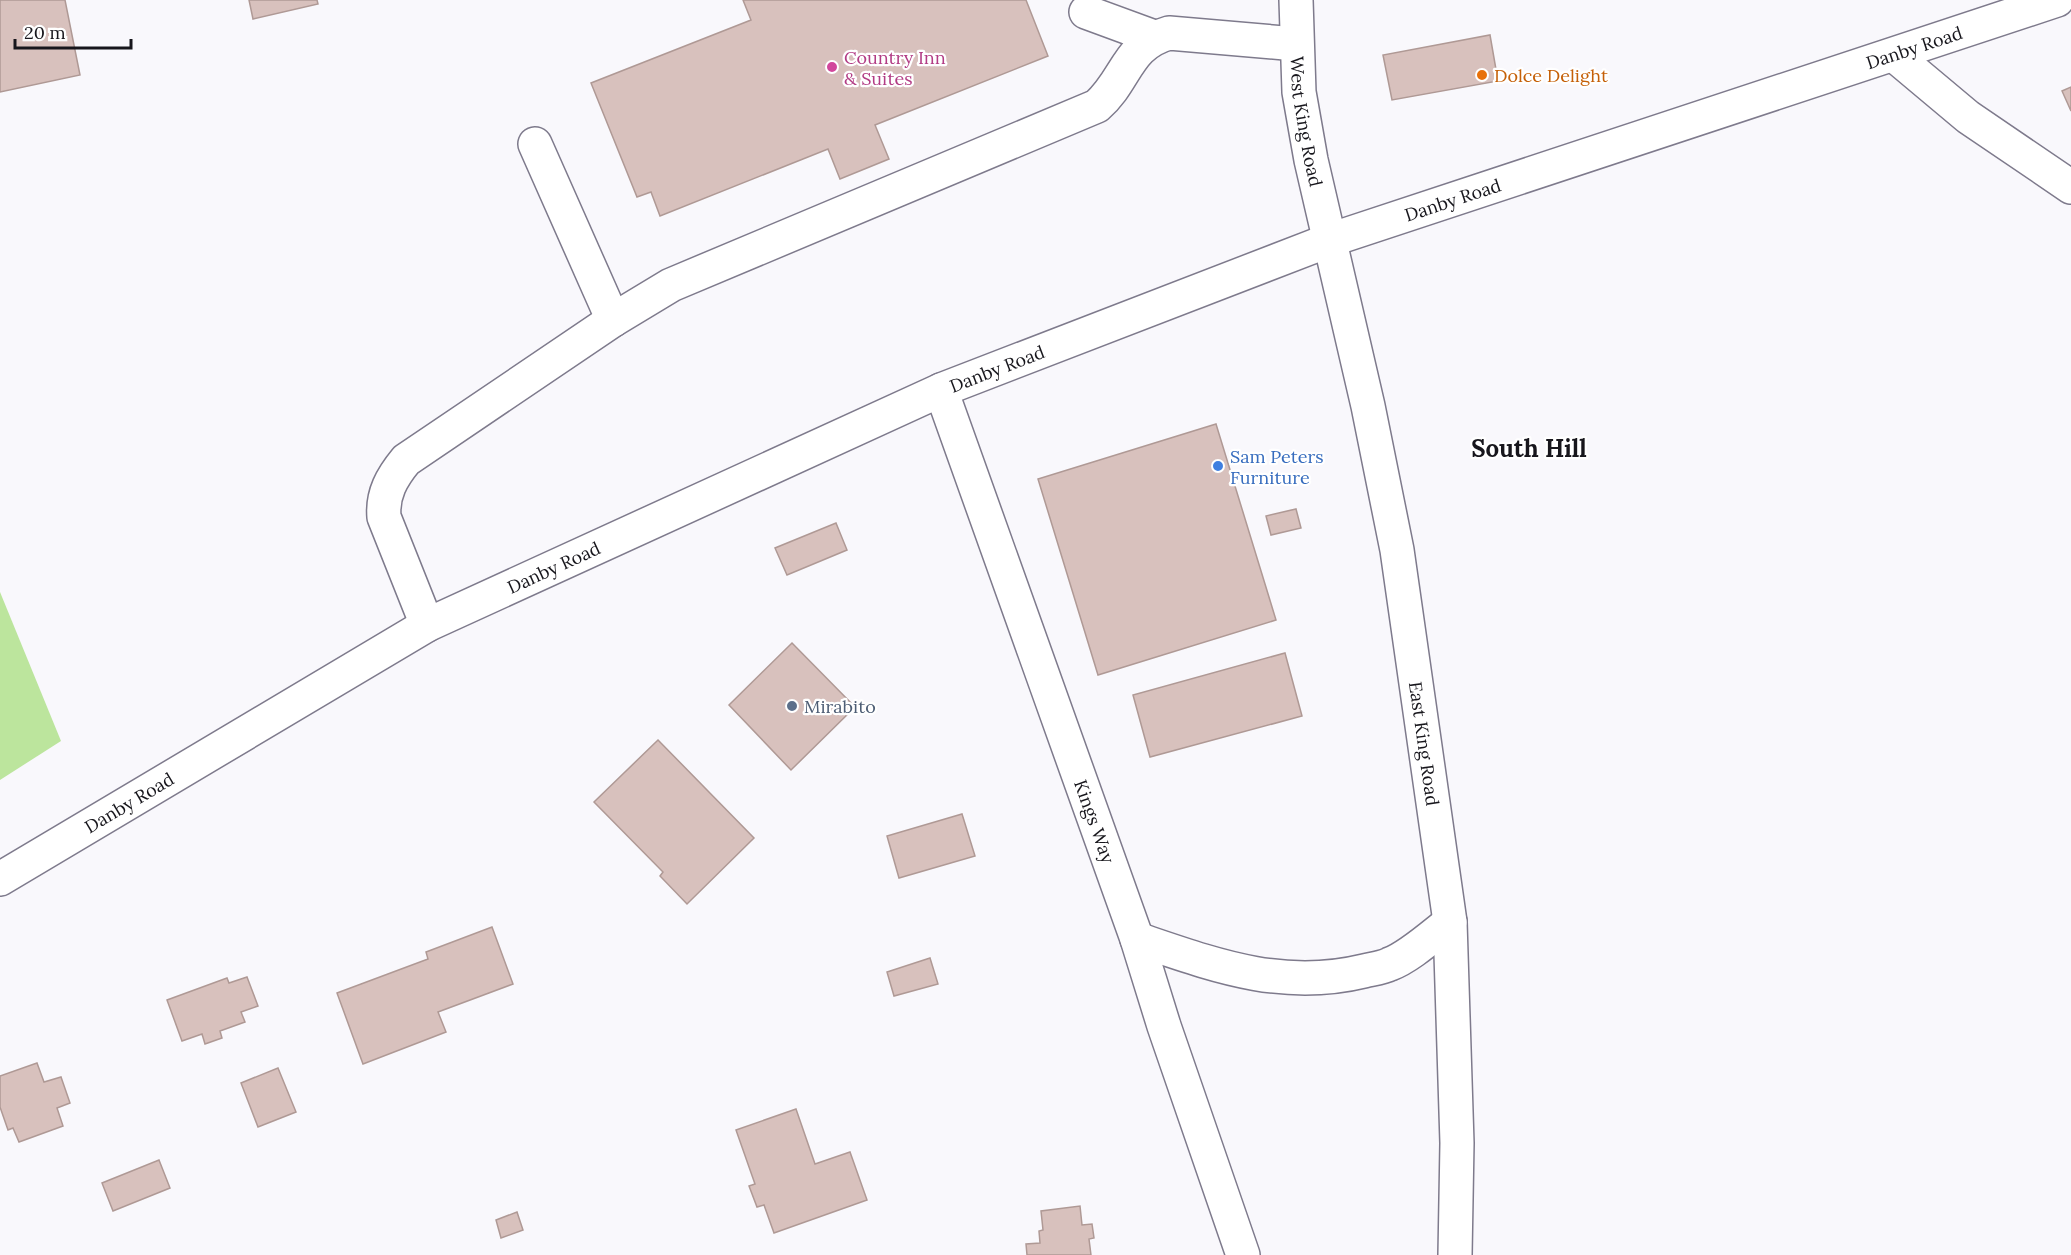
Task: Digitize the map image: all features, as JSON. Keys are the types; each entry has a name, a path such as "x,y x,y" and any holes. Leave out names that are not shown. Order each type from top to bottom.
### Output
{"main road":[{"name":"West King Road","path":"1296,0 1299,92 1311,160 1330,240"},
{"name":"Danby Road","path":"0,879 427,625 941,390 1330,240 2057,0"},
{"path":"1086,12 1154,37"},
{"path":"427,625 384,517 383,504 395,473 406,460 612,320 671,285 1097,106 1107,97 1134,53 1154,37 1169,33 1296,44"},
{"path":"1894,55 1968,117 2071,187"},
{"path":"535,144 612,320"},
{"name":"East King Road","path":"1330,240 1397,550 1450,922 1457,1143 1455,1255"},
{"name":"Kings Way","path":"941,390 1137,939 1164,1026 1243,1255"},
{"path":"1137,939 1222,968 1282,979 1313,979 1346,975 1391,964 1450,922"}],"green space":[{"path":"0,592 61,741 0,780"}],"building":[{"path":"0,0 65,0 80,75 0,92"},
{"path":"249,0 317,0 318,4 253,19"},
{"path":"743,0 1026,0 1048,56 875,125 889,159 840,179 828,149 660,216 651,192 637,197 591,83 751,20"},
{"path":"1490,35 1498,81 1392,100 1383,55"},
{"path":"2071,87 2071,111 2062,91"},
{"path":"1216,424 1276,620 1098,675 1038,479"},
{"path":"1296,509 1301,528 1271,535 1266,516"},
{"path":"836,523 847,550 787,575 775,548"},
{"name":"Mirabito","path":"792,643 855,707 791,770 729,705"},
{"path":"1285,653 1302,716 1150,757 1133,695"},
{"path":"658,740 754,838 687,904 660,876 663,872 594,802"},
{"path":"962,814 975,856 899,878 887,836"},
{"path":"492,927 513,984 438,1012 446,1032 363,1064 337,993 428,959 426,952"},
{"path":"930,958 938,984 894,996 887,972"},
{"path":"247,977 258,1006 241,1012 245,1022 220,1031 222,1038 205,1044 202,1034 182,1041 167,1000 227,978 229,983"},
{"path":"37,1063 44,1082 61,1077 70,1103 57,1108 63,1126 19,1142 13,1128 8,1130 0,1107 0,1076"},
{"path":"278,1068 296,1112 258,1127 241,1083"},
{"path":"796,1109 815,1164 850,1152 867,1200 774,1233 764,1205 757,1207 749,1186 755,1184 736,1130"},
{"path":"159,1160 170,1188 113,1211 102,1183"},
{"path":"1080,1206 1082,1225 1092,1224 1094,1238 1089,1239 1091,1255 1027,1255 1026,1244 1040,1243 1039,1231 1043,1230 1041,1211"},
{"path":"517,1212 523,1230 501,1238 496,1220"}],"place":[{"name":"Country Inn & Suites","path":"832,67"},
{"name":"Dolce Delight","path":"1482,75"},
{"name":"Sam Peters Furniture","path":"1218,466"},
{"name":"Mirabito","path":"792,706"}],"district":[{"name":"South Hill","path":"1529,448"}]}
